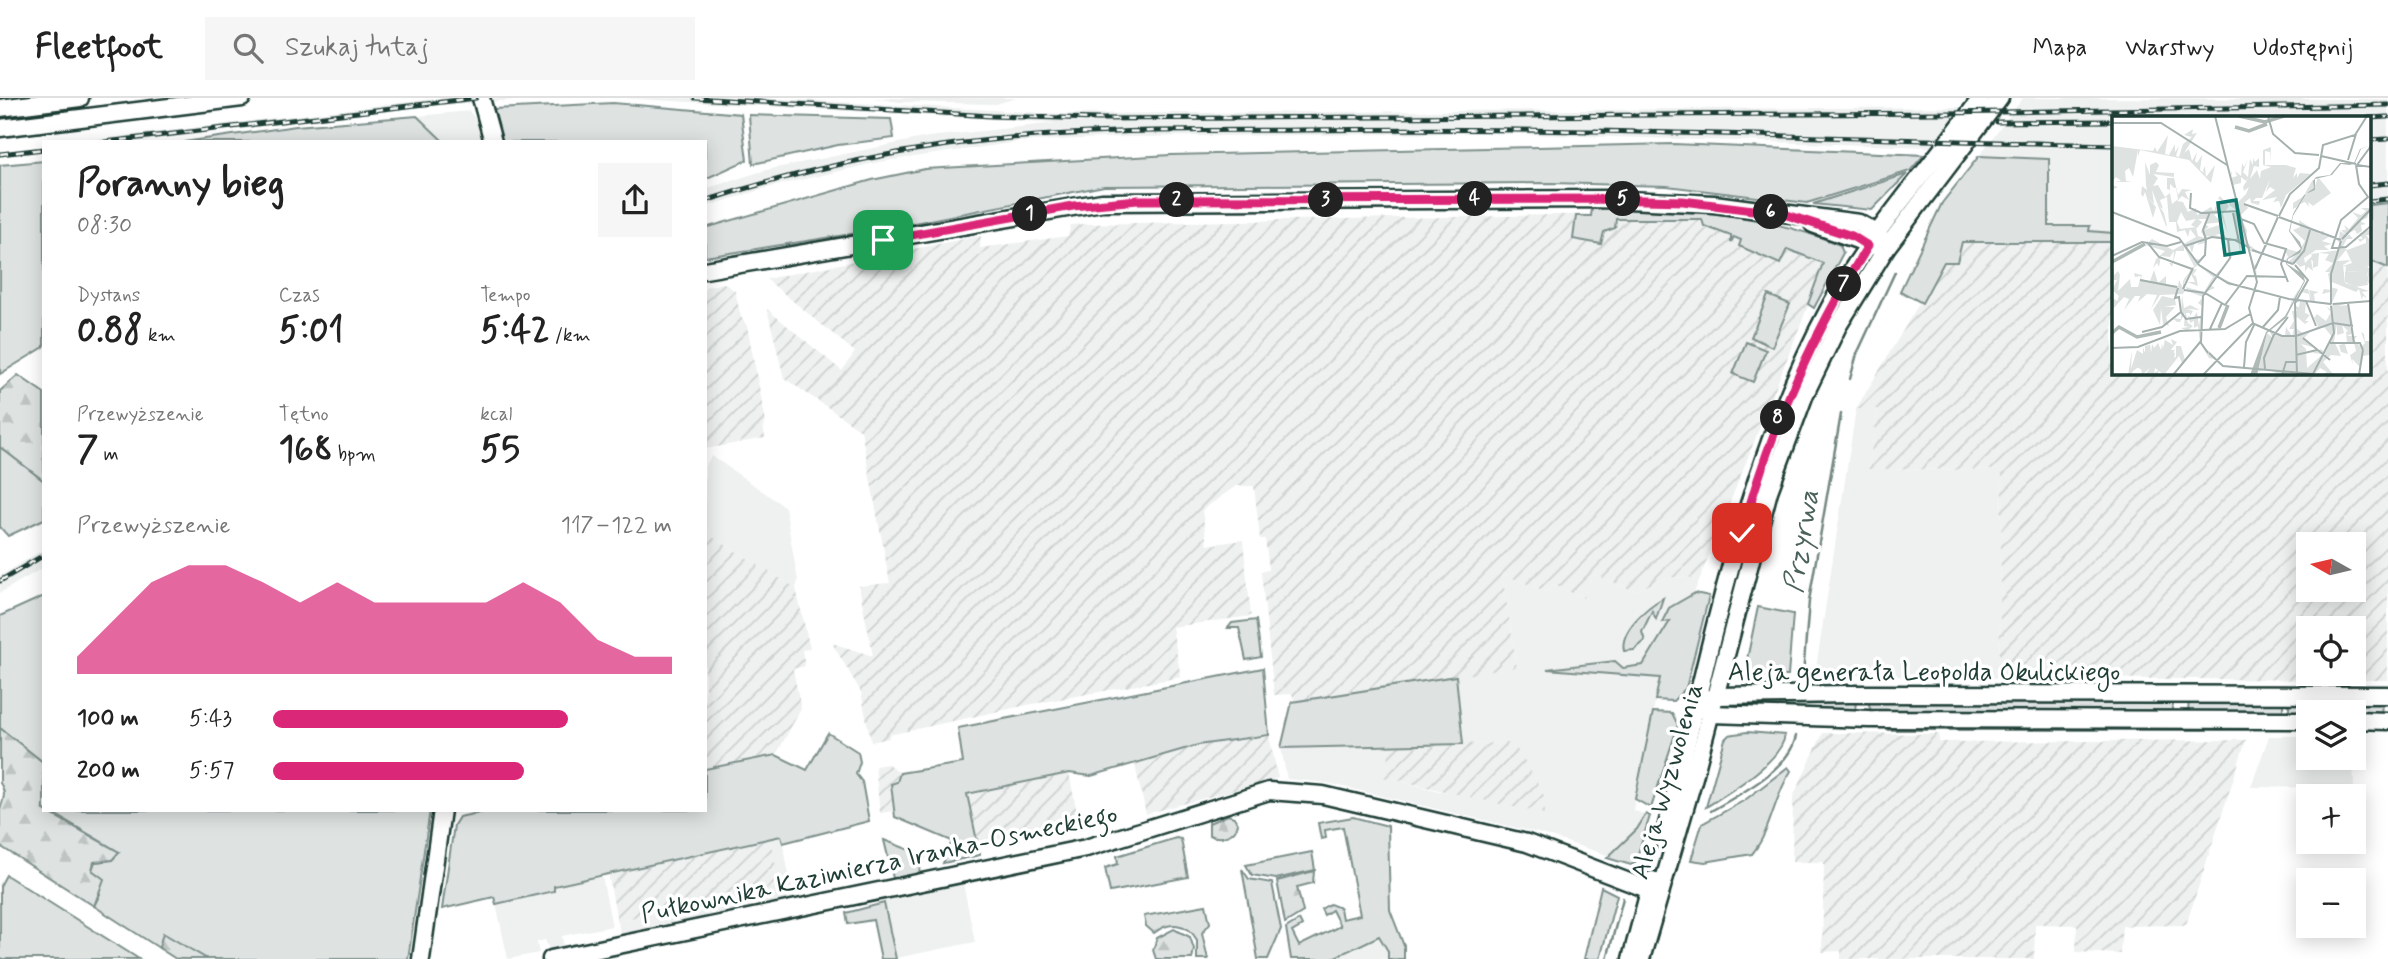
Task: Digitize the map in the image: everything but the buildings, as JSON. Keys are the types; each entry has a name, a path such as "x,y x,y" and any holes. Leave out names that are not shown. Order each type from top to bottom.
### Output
{"main road":[{"path":"0,108 74,98 78,118"},
{"path":"0,128 242,98"},
{"path":"481,98 492,140"},
{"name":"Aleja Wyzwolenia","path":"1641,959 1655,891 1704,709 1739,544 1771,435 1814,337 1873,239 1981,98"},
{"name":"Aleja Wyzwolenia","path":"1716,696 1769,491 1793,423 1826,346 1886,248 2000,98"},
{"path":"707,270 1119,201 1617,199 1693,202 1784,214 1852,236 1873,239 1886,248"},
{"path":"1868,719 1860,706 1870,694"},
{"path":"2186,695 2178,704 2178,713 2191,720"},
{"name":"Aleja generała Leopolda Okulickiego","path":"1704,709 1716,696 2388,695"},
{"name":"Aleja generała Leopolda Okulickiego","path":"1704,709 1868,719 2296,720"},
{"path":"2366,720 2388,721"},
{"name":"Pułkownika Kazimierza Iranka-Osmeckiego","path":"551,959 1086,848 1269,791 1323,795 1527,843 1655,891"},
{"path":"421,959 442,812"},
{"name":"Aleja Wyzwolenia","path":"1631,959 1655,891"}],"shaded area":[{"path":"440,98 541,98 419,107 148,140 94,140"},
{"path":"621,98 763,98 1067,114 1961,107 1933,147 1484,133 1123,137 1018,142 879,162 770,187 707,206 707,188 766,170 928,137 1056,123"},
{"path":"873,98 1017,98 996,104 899,102"},
{"path":"2023,98 2388,99 2388,203 2370,205 2370,116 2112,116 2112,233 2089,231 2089,226 2049,226 1979,156"},
{"path":"469,111 477,121 485,140 442,140 418,116"},
{"path":"1613,214 1707,217 1825,263 1700,578 1667,577 1634,591 1593,574 1583,598 1552,584 1548,592 1502,574 1517,667 1295,702 1292,694 1274,695 1261,571 1269,570 1265,539 1260,539 1254,486 1236,486 1202,510 1207,545 1243,540 1251,616 1172,627 1181,677 1027,705 889,735 889,738 871,742 861,692 832,643 873,656 859,586 890,583 861,430 784,378 767,309 842,371 855,352 766,279 981,236 980,248 1068,236 1071,225 1083,224"},
{"path":"1962,242 2112,242 2112,374 2370,374 2370,260 2388,268 2388,680 2366,680 2366,616 2296,616 2296,680 1999,678 2002,470 1868,469 1878,409 1856,409 1944,262 1957,262"},
{"path":"724,283 735,291 741,317 747,326 766,422 763,425 765,438 707,449 707,287"},
{"path":"1856,409 1878,409 1868,469 2002,470 1999,678 1815,675"},
{"path":"712,456 785,507 798,581 796,588 707,533 707,463"},
{"path":"707,533 796,588 810,649 802,650 805,666 793,669 801,709 776,755 707,769"},
{"path":"42,550 42,568 0,593 0,576"},
{"path":"1502,574 1548,592 1552,584 1583,598 1593,574 1634,591 1667,577 1700,578 1660,678 1633,810 1645,815 1637,829 1610,856 1538,833 1327,783 1287,779 1281,748 1391,745 1384,777 1439,791 1547,801 1511,743 1463,744 1456,676 1517,666"},
{"path":"1823,733 1939,734 1939,742 2246,740 2186,925 2122,926 2120,954 2076,952 2077,925 2035,924 2034,959 1841,959 1841,951 1822,952 1824,862 1792,862 1793,797"},
{"path":"1269,735 1278,778 1146,814 1135,765 1142,760 1198,745"},
{"path":"2269,736 2296,736 2296,770 2353,770 2354,784 2251,787"},
{"path":"1511,743 1521,754 1547,801 1544,814 1383,777 1391,745"},
{"path":"888,764 900,773 897,782 891,784 894,811 880,813 875,766"},
{"path":"1069,773 1079,823 977,844 966,794"},
{"path":"781,835 795,903 621,939 618,921 779,886 770,838"},
{"path":"770,838 780,886 617,921 608,873"},
{"path":"602,877 612,926 562,936 564,948 550,951 545,940 537,942 539,953 508,959 496,904 554,891 553,886"},
{"path":"963,883 975,942 896,958 884,899"},
{"path":"1379,936 1388,951 1388,959 1331,959"}],"green space":[{"path":"613,103 741,114 747,160 707,178 707,140 501,140 494,109"},
{"path":"749,115 891,119 894,138 838,145 753,164"},
{"path":"417,116 442,140 198,140 296,126"},
{"path":"1674,144 1924,155 1910,171 1807,203 1667,186 1551,183 1104,186 883,229 707,257 707,227 872,180 925,169 1171,155"},
{"path":"1979,156 2049,159 2049,226 2090,226 2089,231 2112,233 2112,242 1962,242 1957,262 1944,262 1922,303 1900,291 1942,203"},
{"path":"42,161 42,348 0,374 0,165"},
{"path":"1907,174 1872,210 1813,204"},
{"path":"2388,203 2388,268 2370,260 2370,205"},
{"path":"1592,208 1687,211 1749,219 1810,234 1840,245 1843,253 1814,308 1808,304 1823,263 1787,249 1780,264 1739,246 1741,240 1734,237 1731,243 1731,236 1704,226 1702,219 1616,219 1615,228 1604,232 1601,244 1573,239 1576,216 1591,216"},
{"path":"1768,295 1790,304 1772,347 1751,337"},
{"path":"1746,342 1766,350 1753,382 1733,374"},
{"path":"18,375 42,392 42,479 0,447 0,391"},
{"path":"0,447 42,479 42,520 8,536 0,527"},
{"path":"1695,593 1709,596 1686,688 1673,701 1655,700 1660,678 1547,669 1615,661 1623,668 1643,665 1670,621 1662,622 1669,608"},
{"path":"42,597 42,761 0,728 0,616"},
{"path":"1663,598 1656,619 1652,611 1642,632 1645,641 1634,650 1624,651 1630,628 1642,613"},
{"path":"1758,607 1793,614 1788,676 1756,676 1746,664"},
{"path":"1256,620 1261,657 1246,660 1239,628 1228,628 1232,623"},
{"path":"1263,668 1269,735 1198,745 1091,776 1069,773 967,794 980,855 943,863 952,841 895,817 891,784 897,782 900,773 963,763 958,728"},
{"path":"1456,676 1463,744 1281,748 1292,702"},
{"path":"1856,699 1855,713 1748,708 1748,704 1806,704"},
{"path":"1872,700 2172,702 2172,712 1872,713 1869,705"},
{"path":"2189,700 2283,700 2283,715 2188,712"},
{"path":"2289,700 2296,700 2296,715 2289,715"},
{"path":"2366,702 2382,703 2381,715 2366,713"},
{"path":"1653,712 1672,713 1678,725 1651,808 1635,799"},
{"path":"1890,725 2242,726 2248,730 1888,730"},
{"path":"0,728 42,761 42,812 48,812 119,852 112,860 94,862 92,870 104,879 94,906 0,846 0,810 4,793 0,783"},
{"path":"1747,732 1785,735 1782,745 1764,766 1706,807 1725,739 1729,735"},
{"path":"828,733 858,752 860,762 856,774 862,782 869,821 783,843 781,836 554,886 554,891 496,904 494,897 442,909 454,825 459,817 483,812 707,812 707,769 776,755 807,770"},
{"path":"1788,767 1791,771 1764,835 1752,854 1705,862 1691,860 1702,824 1745,800"},
{"path":"51,812 430,812 408,959 207,959 163,934 159,948 94,906 100,894 92,870 95,862 112,860 119,852"},
{"path":"1646,814 1650,816 1635,863 1631,865 1607,858 1637,829"},
{"path":"1228,815 1234,817 1238,824 1234,831 1222,837 1209,835 1209,823"},
{"path":"1353,817 1388,826 1390,910 1404,946 1404,959 1388,959 1388,951 1379,936 1331,959 1291,959 1286,928 1299,920 1302,926 1292,932 1299,946 1340,926 1332,910 1324,915 1321,909 1330,904 1340,908 1342,919 1360,915 1343,827 1325,830 1326,838 1321,839 1318,823"},
{"path":"1176,838 1181,839 1188,877 1110,892 1105,868 1118,864 1117,856"},
{"path":"884,840 925,856 917,877 899,881 893,878"},
{"path":"1312,852 1315,870 1276,879 1252,875 1246,865"},
{"path":"1242,869 1249,879 1272,883 1281,929 1268,959 1258,959"},
{"path":"1314,871 1313,883 1297,887 1303,912 1285,923 1277,881"},
{"path":"6,875 139,959 0,959 0,886"},
{"path":"1601,887 1617,895 1600,959 1584,959"},
{"path":"884,903 896,959 881,959 873,920 848,924 846,913"},
{"path":"1206,905 1210,923 1202,933 1208,959 1197,959 1197,940 1183,927 1166,926 1154,933 1146,926 1144,916"},
{"path":"1174,929 1190,937 1194,949 1192,959 1156,959 1153,950 1157,938"},
{"path":"163,933 207,959 176,959 159,948"}],"waterway":[{"name":"Przyrwa","path":"1850,379 1857,354 1895,272"},
{"name":"Przyrwa","path":"1803,675 1809,601 1841,414"},
{"name":"Przyrwa","path":"1711,811 1773,770 1784,760 1796,736"},
{"path":"416,930 433,814"},
{"name":"Przyrwa","path":"1607,959 1623,898"},
{"path":"412,959 415,941"}],"railway":[{"path":"122,140 476,98"},
{"path":"695,98 991,116 1098,119 1947,113 2388,105"},
{"path":"2370,118 2388,117"},
{"path":"1997,122 2112,121"},
{"path":"707,200 810,171 882,156 990,140 1107,132 1506,130 2112,145"},
{"path":"2370,140 2388,139"},
{"path":"0,154 42,149"},
{"path":"2370,185 2388,183"},
{"path":"2370,201 2388,199"},
{"path":"0,581 42,556"}],"route":[{"path":"883,240 1073,206 1138,200 1683,201 1784,214 1852,236 1868,246 1833,301 1787,395 1771,435 1742,533"}]}
